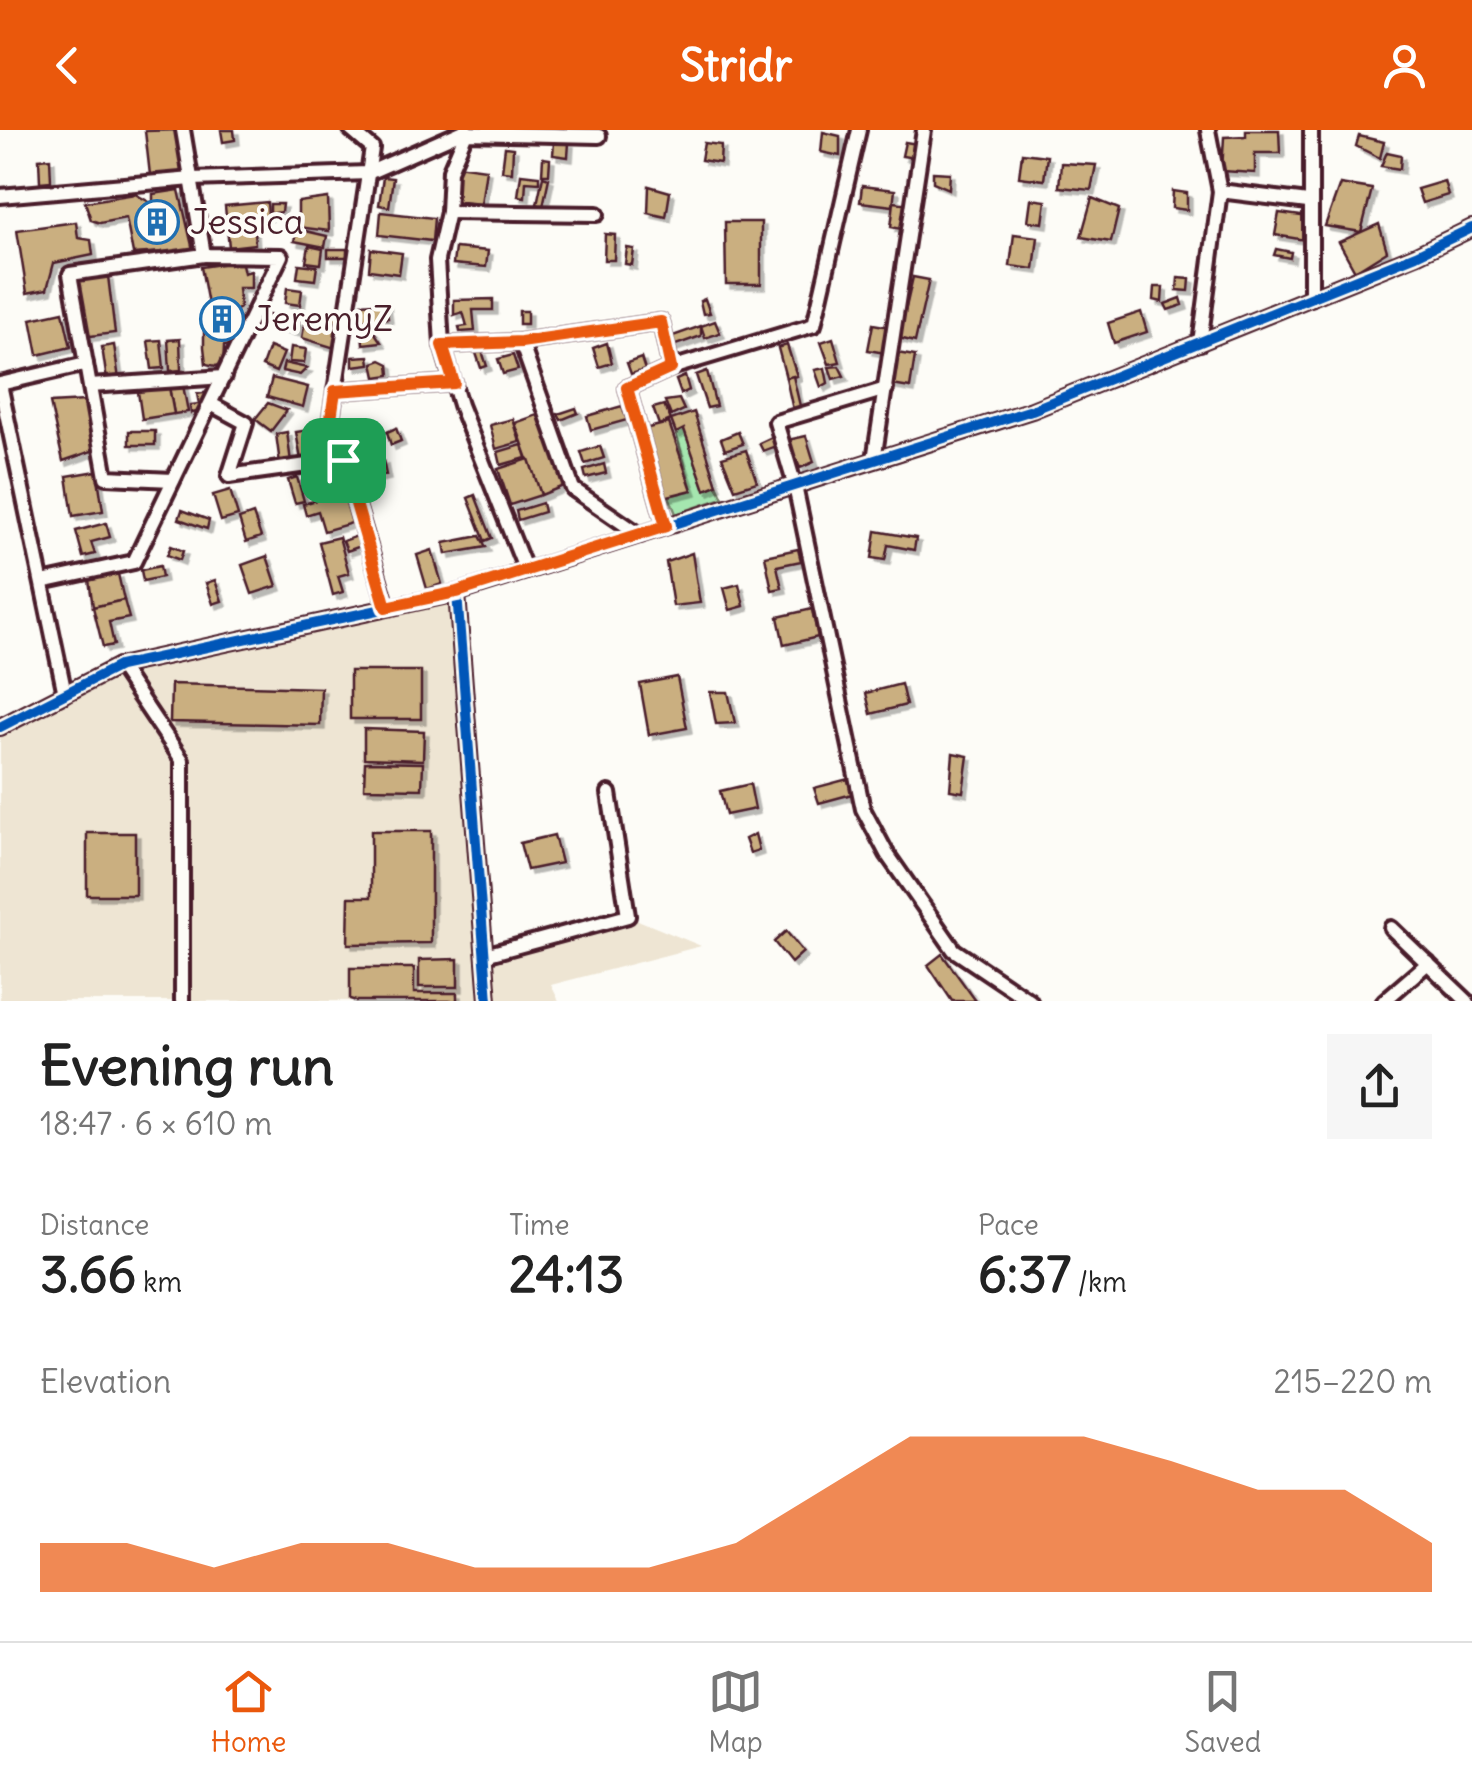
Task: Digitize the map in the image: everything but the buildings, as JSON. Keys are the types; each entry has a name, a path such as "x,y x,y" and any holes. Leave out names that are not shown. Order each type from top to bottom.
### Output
{"street":[{"path":"184,130 204,255"},
{"path":"351,130 372,148 331,418 386,607"},
{"path":"666,526 627,388 671,368 814,324 859,130"},
{"path":"874,460 924,130"},
{"path":"1200,343 1220,191 1208,130"},
{"path":"1311,130 1311,298"},
{"path":"0,196 192,179 368,173 466,132 599,136"},
{"path":"466,132 450,170 448,212 437,260 442,345 526,571"},
{"path":"1220,191 1308,202"},
{"path":"448,212 597,214"},
{"path":"0,728 119,666 457,592 1032,410 1311,298 1472,228"},
{"path":"42,582 134,562 281,256 204,255 70,274 106,477 173,480"},
{"path":"442,345 521,342 661,322 671,368"},
{"path":"521,342 573,489 640,535"},
{"path":"65,694 0,384 86,364"},
{"path":"90,386 224,377"},
{"path":"335,391 454,383"},
{"path":"886,389 776,422 795,486 863,809 886,854 954,950 1030,1001"},
{"path":"211,404 246,423 229,476 343,460"},
{"path":"457,592 488,1001"},
{"path":"119,666 182,760 182,1001"},
{"path":"485,955 628,916 609,793"},
{"path":"1392,928 1466,1001"},
{"path":"1384,1001 1428,963"}],"shaded area":[{"path":"457,593 485,955 628,916 701,946 551,985 559,1001 0,1001 0,736 140,660"}],"green space":[{"path":"684,429 705,489 717,485 723,498 676,514 669,496 692,490 676,433"}],"cycle path":[{"path":"457,593 1032,410 1416,255 1472,228"},
{"path":"0,727 119,666 457,593 488,1001"}],"place":[{"name":"Jessica","path":"157,222"},
{"name":"JeremyZ","path":"222,319"}],"route":[{"path":"661,322 671,368 627,388 666,526 457,592 386,607 343,460 331,418 335,391 454,383 442,345 521,342 661,322"}]}
